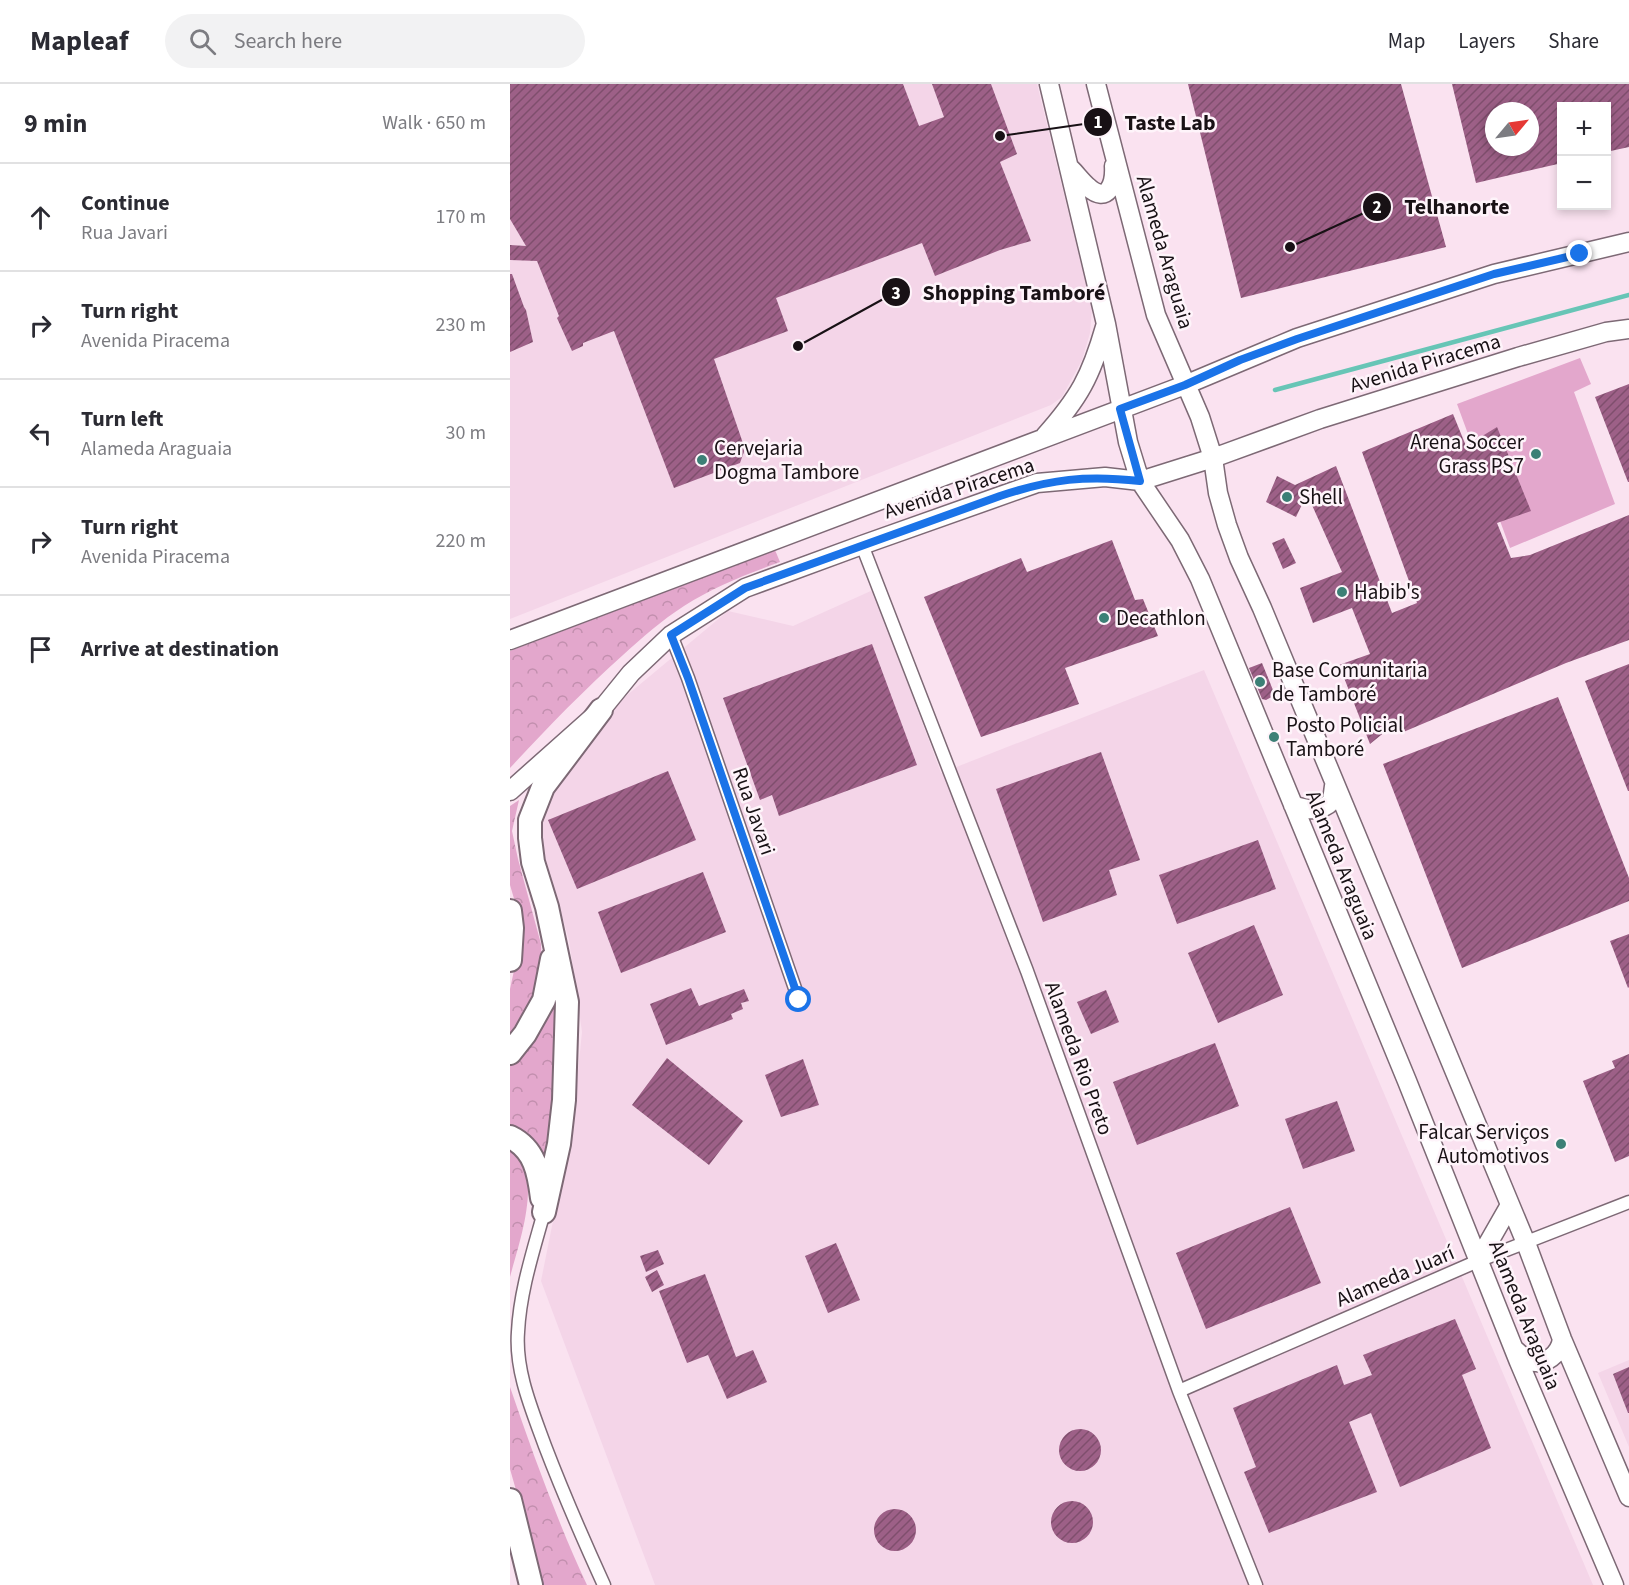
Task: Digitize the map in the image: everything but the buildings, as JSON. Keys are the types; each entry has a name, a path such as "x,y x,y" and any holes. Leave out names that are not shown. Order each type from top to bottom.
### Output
{"highway":[{"path":"544,1212 559,1144 567,1057 567,1002 555,943 533,862 530,820 543,787 601,710"},
{"path":"510,911 512,928 510,960"},
{"path":"510,1053 525,1034 544,1000 555,943"},
{"path":"510,1137 525,1146 533,1158 539,1173 544,1212"},
{"path":"510,1500 531,1585"}],"main road":[{"name":"Alameda Araguaia","path":"1049,84 1106,324 1120,409 1140,481 1180,540 1200,579 1514,1349 1614,1585"},
{"name":"Alameda Araguaia","path":"1096,84 1156,315 1200,417 1213,458 1218,493 1239,558 1262,608 1334,786 1526,1243 1562,1339 1629,1497"},
{"path":"1070,168 1089,189 1097,193 1107,192 1114,182 1113,154"},
{"name":"Avenida Piracema","path":"510,640 1185,385 1240,360 1297,339 1494,274 1629,242"},
{"path":"1580,254 1629,256"},
{"path":"1044,437 1078,396 1087,379 1106,324"},
{"name":"Avenida Piracema","path":"510,791 601,710 631,674 671,635 745,588 862,544 1037,483 1105,477 1140,481 1213,458 1320,419 1518,357 1606,332 1629,328"},
{"path":"1293,805 1305,809 1323,807 1332,801 1334,786"},
{"path":"1479,1261 1510,1205"},
{"path":"1514,1349 1532,1362 1540,1361 1554,1356 1559,1350 1562,1339"},
{"path":"1531,1389 1539,1377 1552,1368 1568,1367 1577,1373"}],"street":[{"name":"Alameda Rio Preto","path":"862,544 1027,971 1179,1391 1256,1585"},
{"name":"Rua Javari","path":"671,635 688,678 799,1000"},
{"name":"Alameda Juarí","path":"1179,1391 1479,1261 1629,1202"},
{"path":"544,1212 526,1276 521,1307 518,1332 520,1371 551,1461 604,1585"}],"shaded area":[{"path":"510,84 1037,84 1092,309 1090,333 1082,360 1062,397 1051,405 510,619"},
{"path":"873,590 941,773 1204,670 1593,1585 655,1585 541,1281 573,1121 582,1032 569,940 539,839 540,805 556,773 626,696 728,611 793,626"},
{"path":"1629,1360 1629,1447 1598,1373"}],"green space":[{"name":"Arena Soccer Grass PS7","path":"1580,358 1591,384 1574,392 1615,504 1510,548 1457,404"},
{"path":"775,550 780,562 743,576 695,599 653,629 579,696 510,768 510,651"},
{"path":"519,800 512,831 541,944 542,969 536,999 510,1040 510,989 515,966 515,902 510,885 510,806"},
{"path":"557,991 550,1146 544,1154 522,1131 510,1125 510,1061"},
{"path":"510,1142 520,1155 526,1170 528,1188 524,1225 510,1277"},
{"path":"510,1387 546,1487 587,1585 543,1585 510,1469"}],"waterway":[{"path":"1275,390 1629,295"}],"place":[{"name":"Taste Lab","path":"1000,136"},
{"name":"Telhanorte","path":"1290,247"},
{"name":"Shopping Tamboré","path":"798,346"},
{"name":"Arena Soccer Grass PS7","path":"1536,454"},
{"name":"Cervejaria Dogma Tambore","path":"702,460"},
{"name":"Shell","path":"1287,497"},
{"name":"Habib's","path":"1342,592"},
{"name":"Decathlon","path":"1104,618"},
{"name":"Base Comunitaria de Tamboré","path":"1260,682"},
{"name":"Posto Policial Tamboré","path":"1274,737"},
{"name":"Falcar Serviços Automotivos","path":"1561,1144"}],"route":[{"path":"799,1000 688,678 671,635 745,588 862,544 1037,483 1105,477 1140,481 1120,409 1297,339 1494,274 1580,254"}]}
